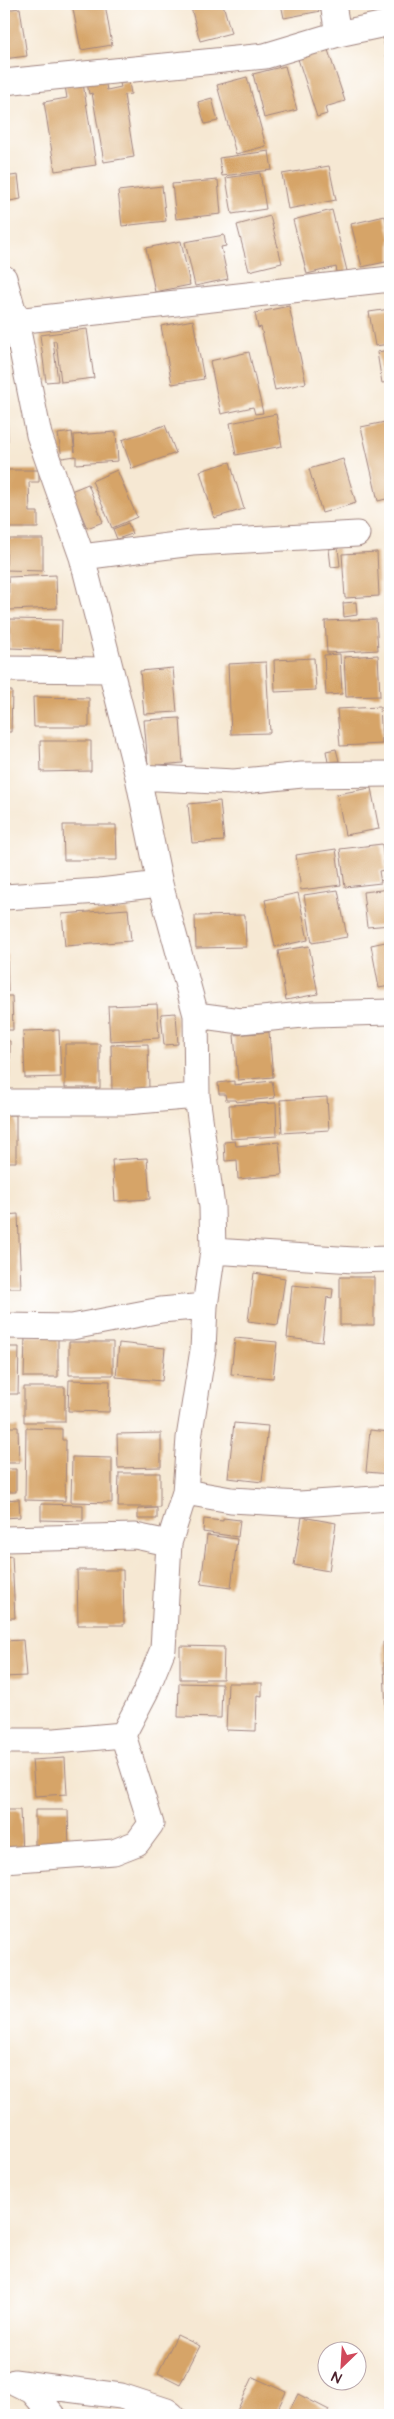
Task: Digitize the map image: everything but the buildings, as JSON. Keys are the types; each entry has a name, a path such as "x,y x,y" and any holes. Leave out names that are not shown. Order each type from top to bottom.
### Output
{"street":[{"path":"333,4 338,34"},
{"path":"4,82 265,56 338,34 390,23"},
{"path":"4,278 16,321 39,435 82,558 138,777 160,884 196,1015 197,1096 212,1207 213,1250 205,1306 203,1350 189,1438 186,1492 170,1543 163,1649 146,1691 123,1735 151,1824 137,1843 114,1852 4,1860"},
{"path":"16,321 390,279"},
{"path":"82,558 209,541 357,534"},
{"path":"4,669 110,670"},
{"path":"138,777 234,782 302,775 390,774"},
{"path":"4,897 100,892 160,884"},
{"path":"196,1015 241,1022 313,1014 390,1012"},
{"path":"4,1102 126,1102 197,1096"},
{"path":"213,1250 354,1260 390,1259"},
{"path":"4,1326 72,1327 161,1310 205,1306"},
{"path":"186,1492 231,1500 300,1504 390,1498"},
{"path":"4,1539 135,1536 170,1543"},
{"path":"4,1742 55,1741 123,1735"},
{"path":"9,2379 32,2391 53,2415"},
{"path":"9,2379 121,2396 172,2415"}]}
